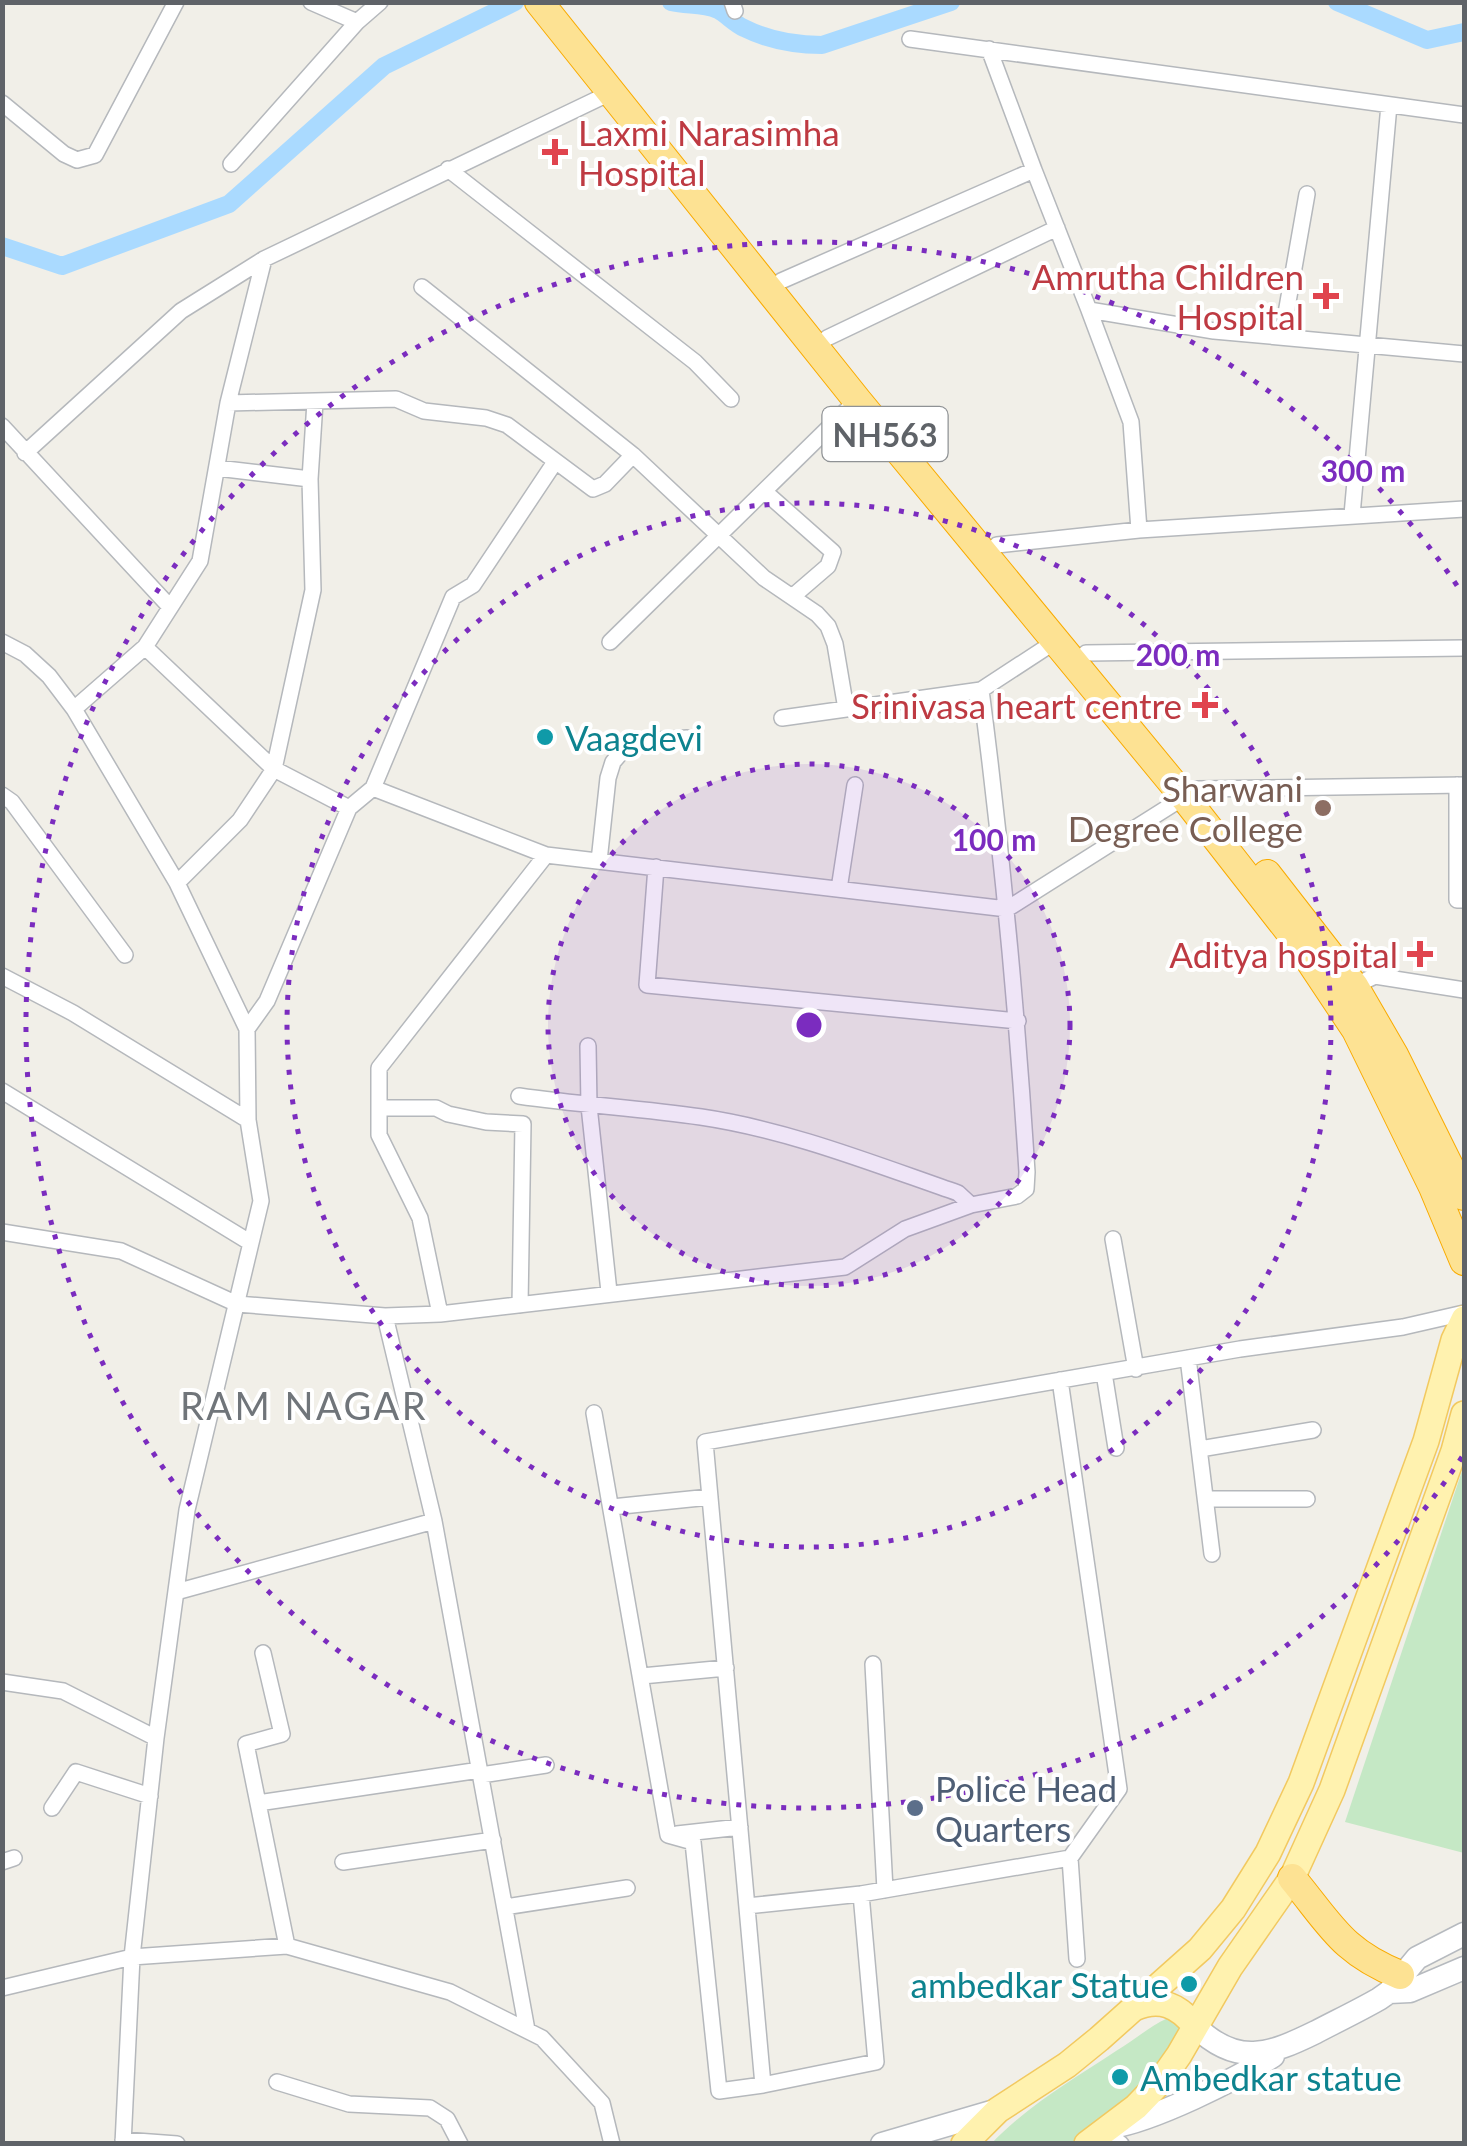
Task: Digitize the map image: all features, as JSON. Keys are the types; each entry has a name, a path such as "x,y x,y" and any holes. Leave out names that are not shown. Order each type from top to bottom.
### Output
{"highway":[{"name":"NH563","path":"538,2 781,281 1086,653 1191,793 1346,1014 1433,1187 1464,1261"},
{"name":"NH563","path":"556,2 610,93 857,400 1056,641 1311,926 1354,986 1394,1055 1464,1196"},
{"path":"1292,1878 1338,1937 1395,1984"}],"main road":[{"path":"964,2144 998,2110 1067,2065 1200,1949 1233,1909 1268,1852 1301,1783 1426,1440 1464,1316"},
{"path":"1106,2136 1160,2082 1230,1967 1292,1878 1332,1790 1464,1414"},
{"path":"1130,2010 1147,2003 1166,2003 1183,2012 1195,2026"}],"street":[{"path":"2,102 64,154 77,160 95,155 176,2"},
{"path":"311,2 356,22"},
{"path":"231,164 356,22 380,2"},
{"path":"910,39 1464,115"},
{"path":"989,49 1131,422 1139,530"},
{"path":"25,454 181,311 264,259 610,93"},
{"path":"1352,515 1389,105"},
{"path":"448,169 695,362 732,399"},
{"path":"781,281 1034,170"},
{"path":"1282,336 1307,194"},
{"path":"826,338 1056,228"},
{"path":"74,709 145,647 200,561 228,404 264,259"},
{"path":"422,287 633,456 717,537 818,614 836,644 846,709"},
{"path":"1089,310 1214,331 1464,354"},
{"path":"228,404 396,399 424,411 486,418 507,426 593,489 605,484 633,456"},
{"path":"610,642 857,400"},
{"path":"176,884 240,820 274,769 313,590 310,479 315,402"},
{"path":"2,426 170,607"},
{"path":"247,1029 267,1001 348,808 373,788 453,597 473,586 555,462"},
{"path":"217,468 310,479"},
{"path":"764,491 833,552 828,566 792,597"},
{"path":"997,545 1139,530 1464,509"},
{"path":"782,718 982,690 1056,641"},
{"path":"2,642 25,654 74,709 176,884 247,1029 248,1120 261,1201 187,1510 132,1957 123,2142 177,2144"},
{"path":"145,647 274,769 348,808"},
{"path":"1086,653 1464,648"},
{"path":"2,1232 121,1251 236,1304 385,1316 440,1314 844,1268 905,1229 970,1205 1017,1196 1026,1189 1027,1172 1018,1021 982,690"},
{"path":"599,861 613,762 630,742 687,738"},
{"path":"839,889 855,785"},
{"path":"373,788 546,855 1007,909 1191,793 1461,785 1457,900 1464,900"},
{"path":"2,795 12,802 125,955"},
{"path":"440,1314 420,1218 380,1135 380,1068 546,855"},
{"path":"656,868 647,984 1018,1021"},
{"path":"2,976 73,1013 248,1120"},
{"path":"1354,986 1375,976 1464,990"},
{"path":"588,1046 589,1106 609,1292"},
{"path":"519,1096 703,1117 811,1142 958,1192 970,1205"},
{"path":"4,1097 251,1244"},
{"path":"380,1108 436,1108 486,1122 523,1124 520,1305"},
{"path":"1113,1239 1136,1368"},
{"path":"385,1316 434,1520 526,2030"},
{"path":"763,2084 706,1442 1188,1358 1464,1316"},
{"path":"1188,1358 1212,1554"},
{"path":"1104,1373 1116,1448"},
{"path":"1060,1380 1119,1789 1070,1858 1077,1959"},
{"path":"594,1413 668,1835"},
{"path":"1200,1450 1313,1430"},
{"path":"612,1507 710,1497"},
{"path":"1206,1499 1307,1499"},
{"path":"176,1592 434,1520"},
{"path":"263,1653 282,1734 246,1744 286,1946"},
{"path":"873,1664 885,1890"},
{"path":"642,1676 726,1668"},
{"path":"2,1682 63,1691 156,1738"},
{"path":"258,1803 546,1765"},
{"path":"52,1808 76,1772 150,1796"},
{"path":"668,1835 740,1828"},
{"path":"668,1835 693,1842 719,2091 876,2062 860,1894"},
{"path":"343,1862 493,1840"},
{"path":"747,1906 860,1894 1070,1858"},
{"path":"505,1908 627,1888"},
{"path":"1106,2136 1252,2068 1395,1984 1416,1958 1464,1934"},
{"path":"2,1988 132,1957 286,1946 450,1992 542,2038 602,2102 612,2144"},
{"path":"1395,1984 1410,1991 1464,1968"},
{"path":"1195,2026 1209,2040 1246,2054 1284,2048"},
{"path":"277,2082 349,2104 430,2108 447,2119 460,2144"},
{"path":"882,2144 998,2110"}],"green space":[{"path":"1464,1465 1464,1853 1345,1822"},
{"path":"1168,2018 1185,2024 1172,2058 1077,2143 991,2144 1050,2094"}],"waterway":[{"path":"2,246 62,266 229,204 384,66 515,2"},
{"path":"671,2 712,8 744,28 773,39 822,45 951,2"},
{"path":"1337,2 1427,40 1464,32"}],"place":[{"name":"Laxmi Narasimha Hospital","path":"555,152"},
{"name":"Amrutha Children Hospital","path":"1326,296"},
{"name":"Srinivasa heart centre","path":"1205,705"},
{"name":"Vaagdevi","path":"545,737"},
{"name":"Sharwani Degree College","path":"1323,808"},
{"name":"Aditya hospital","path":"1420,954"},
{"name":"Police Head Quarters","path":"915,1808"},
{"name":"ambedkar Statue","path":"1189,1984"},
{"name":"Ambedkar statue","path":"1120,2077"}],"district":[{"name":"RAM NAGAR","path":"304,1405"}]}
